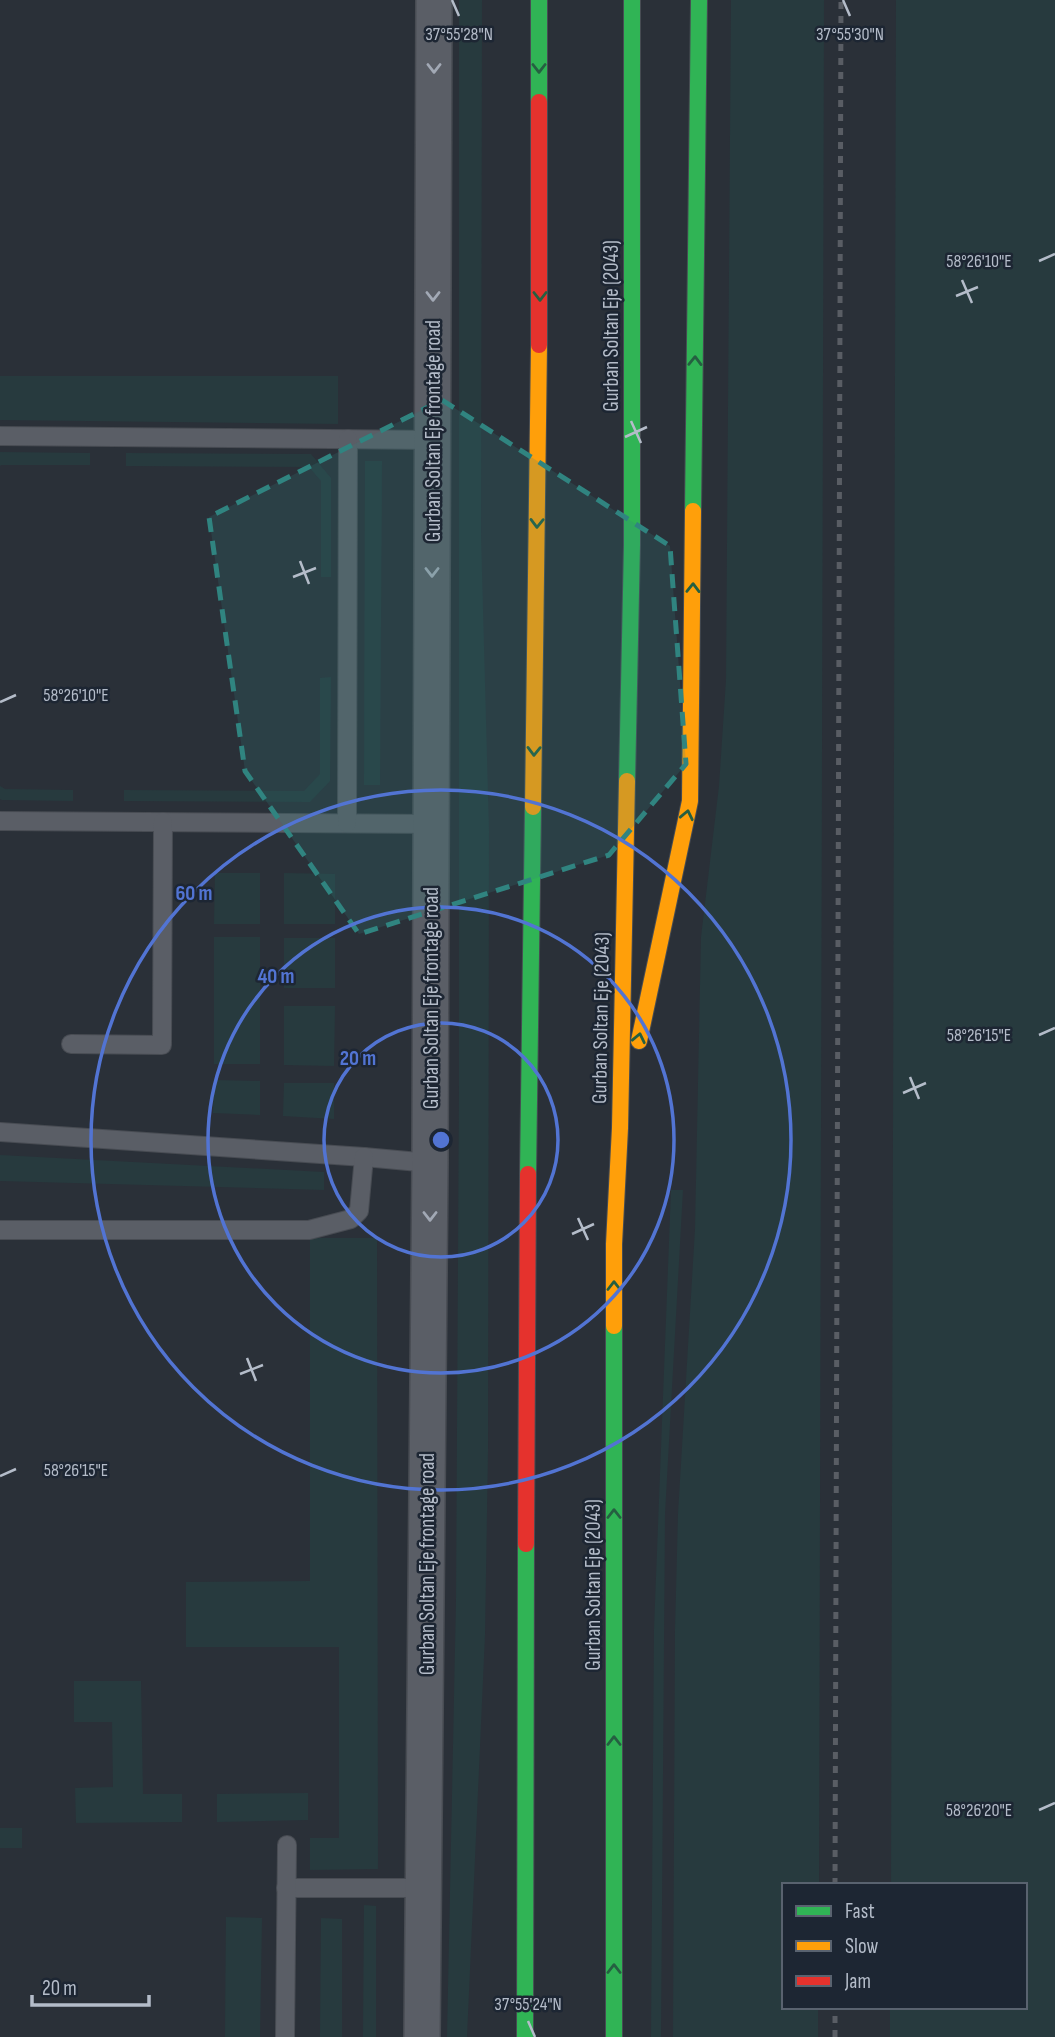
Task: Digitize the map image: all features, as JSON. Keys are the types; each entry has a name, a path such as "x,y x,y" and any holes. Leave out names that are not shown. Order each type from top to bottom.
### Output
{"highway":[{"path":"525,2037 527,1257 540,295 539,0"},
{"name":"Gurban Soltan Eje (2043)","path":"614,2037 614,1244 620,1128 632,545 632,0"},
{"path":"620,1128 690,802 699,0"}],"street":[{"name":"Gurban Soltan Eje frontage road","path":"422,2037 432,824 434,0"}],"lane":[{"path":"0,436 433,440"},
{"path":"347,823 348,439"},
{"path":"0,821 432,824"},
{"path":"71,1044 162,1045 163,822"},
{"path":"0,1132 430,1163"},
{"path":"0,1230 309,1230 351,1219 359,1211 365,1157"},
{"path":"285,2037 287,1844"},
{"path":"286,1888 424,1888"}],"highlighted area":[{"path":"442,400 670,546 686,764 609,855 359,934 245,771 209,517"}],"green space":[{"path":"459,0 482,0 481,535 489,831 488,1452 485,1635 467,2037 447,2037 456,1600"},
{"path":"731,0 824,0 819,1883 782,1883 782,2009 818,2009 818,2037 673,2037 678,1514 695,1229 701,937 719,786 726,680"},
{"path":"896,0 1055,0 1055,2037 890,2037 890,2009 1027,2009 1027,1883 891,1883"},
{"path":"0,376 338,376 338,424 0,420"},
{"path":"0,452 90,453 90,465 0,466"},
{"path":"126,453 311,454 331,478 331,577 321,577 321,481 309,467 126,466"},
{"path":"365,461 382,461 380,785 364,785"},
{"path":"331,677 330,781 310,802 124,801 124,790 304,791 320,774 320,678"},
{"path":"0,786 5,789 73,790 73,801 2,800"},
{"path":"215,873 260,873 260,924 214,924"},
{"path":"284,873 335,874 335,924 284,924"},
{"path":"214,937 260,937 260,1064 214,1064"},
{"path":"284,938 335,938 335,988 284,988"},
{"path":"284,1006 335,1006 334,1066 284,1065"},
{"path":"214,1080 260,1081 260,1115 213,1113"},
{"path":"284,1083 334,1083 334,1119 283,1116"},
{"path":"0,1155 324,1172 324,1190 0,1181"},
{"path":"671,1190 683,1190 665,1514 661,2037 651,2037 654,1629"},
{"path":"310,1238 377,1238 378,1869 310,1870 310,1838 339,1838 339,1647 186,1647 186,1582 310,1581"},
{"path":"74,1681 141,1681 143,1794 182,1794 182,1822 76,1823 75,1788 113,1787 112,1722 74,1722"},
{"path":"308,1793 308,1820 217,1822 217,1794"},
{"path":"0,1828 22,1828 22,1848 0,1848"},
{"path":"364,1905 376,1906 376,2037 363,2037"},
{"path":"226,1917 262,1918 260,2037 225,2037"},
{"path":"321,1918 342,1919 342,2037 320,2037"}],"railway":[{"path":"835,1883 841,0"},
{"path":"835,2009 835,2037"}],"traffic: fast":[{"path":"539,0 539,102"},
{"path":"627,781 632,545 632,0"},
{"path":"693,511 699,0"},
{"path":"528,1174 533,807"},
{"path":"614,1326 614,2037"},
{"path":"525,2037 526,1544"}],"traffic: slow":[{"path":"533,807 539,345"},
{"path":"639,1041 690,801 693,511"},
{"path":"614,1326 627,781"}],"traffic: jam":[{"path":"539,102 539,345"},
{"path":"526,1544 528,1174"}]}
